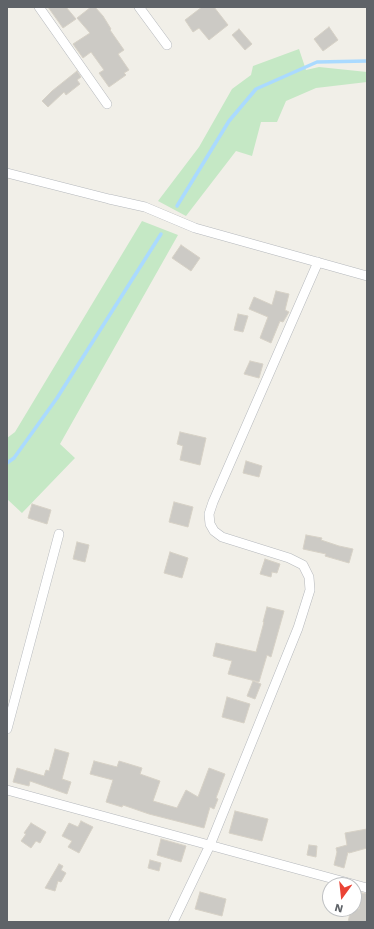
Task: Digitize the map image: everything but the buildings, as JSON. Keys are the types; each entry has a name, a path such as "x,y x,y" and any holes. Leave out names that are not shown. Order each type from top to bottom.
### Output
{"street":[{"path":"38,7 107,104"},
{"path":"139,7 167,45"},
{"path":"7,173 145,207 195,228 367,276"},
{"path":"173,922 210,845 298,628 310,590 309,577 303,565 289,558 222,537 214,531 210,524 209,514 318,262"},
{"path":"7,729 59,534"},
{"path":"7,790 367,888"}],"green space":[{"path":"299,49 306,70 319,67 367,72 367,82 316,88 286,101 277,122 261,122 252,156 236,151 186,216 158,201 199,147 232,89 251,75 253,66"},
{"path":"142,221 178,235 60,444 75,458 22,513 7,499 7,438 15,432"}],"waterway":[{"path":"177,206 229,121 256,89 317,62 367,61"},
{"path":"7,463 14,458 57,398 161,234"}]}
